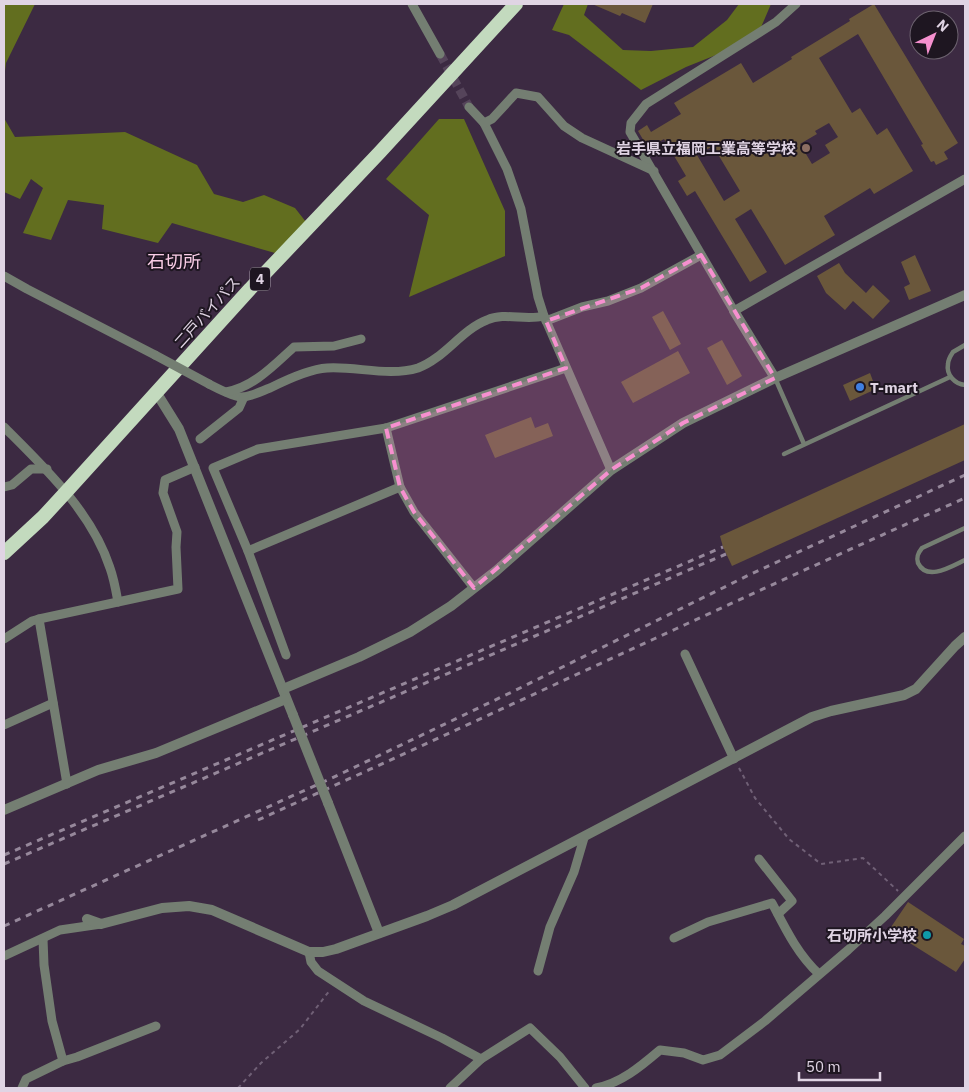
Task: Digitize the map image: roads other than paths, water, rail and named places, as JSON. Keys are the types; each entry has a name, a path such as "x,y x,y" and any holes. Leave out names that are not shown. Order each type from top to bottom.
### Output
{"highway":[{"name":"二戸バイパス","path":"4,553 43,517 250,289 516,4"}],"street":[{"path":"412,4 440,54"},
{"path":"775,378 630,132 631,123 646,104 776,22 796,4"},
{"path":"484,123 492,119 516,93 538,97 564,126 582,138 654,171"},
{"path":"470,107 484,123 507,169 521,209 538,297 545,318 611,470"},
{"path":"734,311 965,179"},
{"path":"4,276 27,290 209,384 226,392 244,397 263,391 293,377 326,368 368,372 407,370 419,367 437,356 478,324 488,319 497,317 545,318 608,301 641,288 701,255"},
{"path":"4,810 98,770 156,753 284,694 410,632 452,606 611,470 682,422 775,378 965,297"},
{"path":"226,392 255,380 294,347 334,346 361,339"},
{"path":"286,655 248,551 213,468 258,449 386,428 566,368"},
{"path":"156,392 176,423 195,467 379,933"},
{"path":"200,439 239,408 244,397"},
{"path":"4,427 47,469 95,533 110,568 118,602"},
{"path":"386,428 400,487 414,512 474,588"},
{"path":"4,639 32,621 39,619 178,590 177,532 163,494 165,480 195,467"},
{"path":"4,487 12,485 31,469 47,469"},
{"path":"248,551 400,487"},
{"path":"39,619 67,784"},
{"path":"4,956 60,930 101,924 162,908 189,906 212,910 309,952 323,952 336,949 453,905 812,718 831,711 904,695 916,689 965,636"},
{"path":"685,654 734,759"},
{"path":"4,726 53,703"},
{"path":"596,1088 610,1085 633,1072 660,1050 684,1053 703,1060 720,1055 765,1021 885,916 965,836"},
{"path":"538,971 550,927 574,872 584,838"},
{"path":"759,859 792,901 778,914"},
{"path":"674,938 708,922 772,903 789,936 819,974"},
{"path":"87,919 101,924"},
{"path":"43,939 44,965 52,1021 62,1062"},
{"path":"309,952 311,962 318,970 364,1001 481,1059"},
{"path":"22,1088 26,1079 62,1062 156,1026"},
{"path":"450,1088 481,1059 530,1028 560,1057 585,1088"}],"lane":[{"path":"965,345 953,352 948,365 950,377 958,384 965,385"},
{"path":"784,454 950,377"},
{"path":"775,378 804,444"},
{"path":"965,528 922,548 917,553 917,560 921,567 929,572 938,572 965,560"}],"tunnel":[{"path":"440,54 469,107"}],"railway":[{"path":"4,926 332,778 751,574 965,475"},
{"path":"258,820 965,498"},
{"path":"4,855 723,547"},
{"path":"4,864 726,554"}],"place":[{"name":"岩手県立福岡工業高等学校","path":"806,148"},
{"name":"T-mart","path":"860,387"},
{"name":"石切所小学校","path":"927,935"}],"district":[{"name":"石切所","path":"174,261"}]}
